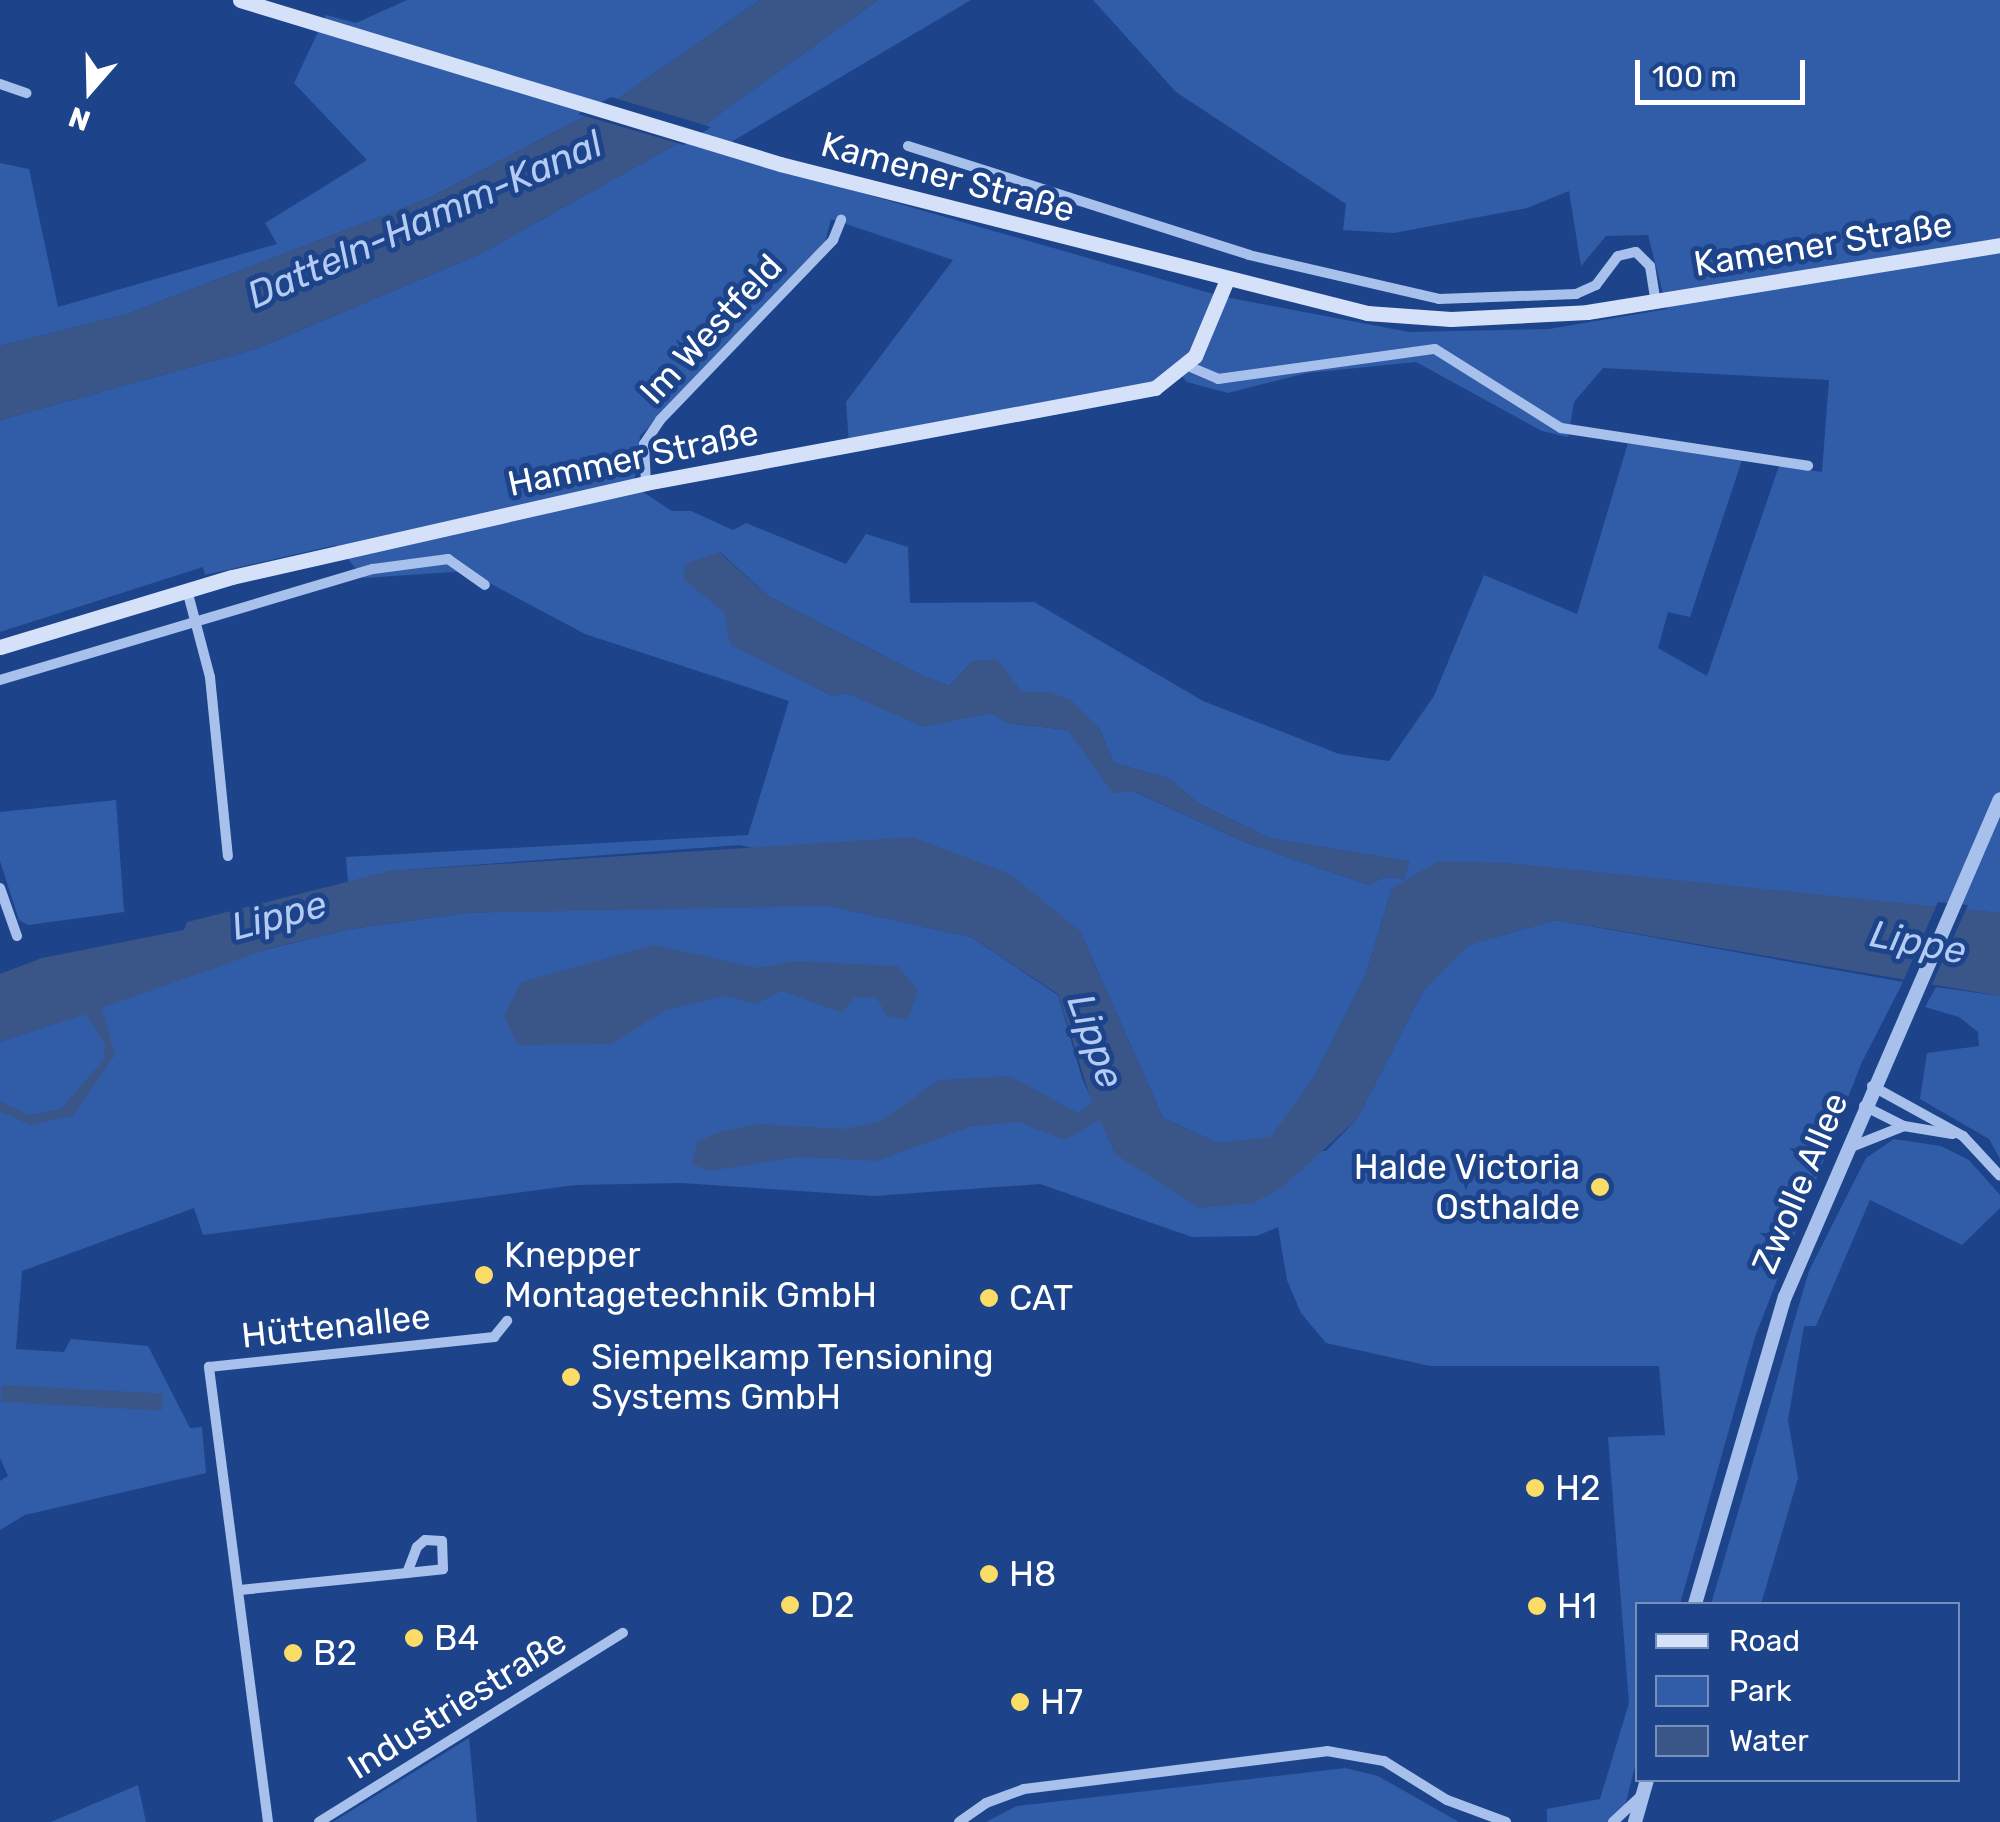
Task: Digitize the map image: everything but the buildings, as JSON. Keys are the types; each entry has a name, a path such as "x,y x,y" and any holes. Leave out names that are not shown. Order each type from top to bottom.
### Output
{"main road":[{"name":"Kamener Straße","path":"240,0 728,148 1226,282 1400,317 1548,316 2000,245"},
{"path":"1188,366 1204,342 1226,282"},
{"name":"Hammer Straße","path":"0,647 187,590 646,483 1142,391 1168,383 1188,366"}],"street":[{"path":"0,84 26,93"},
{"name":"Kamener Straße","path":"908,146 1267,260 1439,299 1576,294 1596,285 1618,256 1636,252 1650,266 1656,302"},
{"name":"Im Westfeld","path":"646,483 644,444 660,420 833,240 842,220"},
{"path":"1188,366 1218,380 1435,349 1561,428 1808,466"},
{"path":"0,680 374,569 448,560 485,584"},
{"path":"187,590 210,678 228,856"},
{"name":"Zwolle Allee","path":"1697,1602 1774,1329 1872,1086 2000,798"},
{"path":"0,888 17,936"},
{"path":"1872,1086 1962,1136 2000,1176"},
{"path":"1864,1106 1904,1126 1962,1136"},
{"path":"1846,1150 1904,1126"},
{"name":"Hüttenallee","path":"268,1822 208,1367 494,1337 507,1321"},
{"path":"240,1590 407,1574"},
{"name":"Industriestraße","path":"319,1822 623,1634"},
{"path":"959,1822 998,1797 1036,1787 1327,1751 1384,1762 1447,1800 1506,1822"},
{"path":"1635,1822 1646,1782"},
{"path":"1612,1822 1642,1796"}],"green space":[{"path":"407,0 760,0 616,100 429,198 127,314 0,346 0,163 29,169 58,307 277,244 265,223 367,160 294,83 326,15 356,23"},
{"path":"878,0 971,0 716,151 1220,296 1409,332 1549,329 1667,309 1648,235 1606,236 1581,266 1569,191 1527,208 1394,233 1343,230 1346,204 1176,92 1093,0 2000,0 2000,913 1641,879 1392,888 1366,974 1315,1075 1271,1138 1218,1143 1163,1118 1080,931 740,845 391,871 348,882 346,857 748,835 789,701 585,634 467,571 364,578 336,545 205,575 203,567 0,632 0,420 256,349 480,254 682,141","holes":["831,219 953,260 846,402 849,444 1168,383 1180,374 1187,382 1228,393 1307,373 1416,362 1542,431 1568,437 1574,402 1603,368 1829,380 1822,472 1779,466 1707,676 1658,648 1668,612 1690,617 1742,460 1628,443 1577,614 1484,575 1434,696 1389,761 1339,754 1203,701 1034,602 910,603 908,547 866,534 846,564 746,523 733,530 691,511 672,511 634,486 640,436 824,246","720,552 768,596 923,676 949,686 973,661 1010,677 1022,693 1049,692 1099,728 1114,763 1168,778 1198,803 1269,838 1409,861 1404,879 1384,877 1369,885 1247,843 1135,792 1113,792 1068,730 1007,723 991,713 923,726 847,693 832,696 731,644"]},
{"path":"116,800 124,912 28,925 19,920 0,861 0,812"},
{"path":"643,906 830,906 971,937 1058,995 1082,1078 1116,1155 1326,1151 1357,1119 1423,991 1468,945 1556,920 1903,982 1861,1064 1755,1337 1681,1602 1635,1602 1635,1766 1621,1822 1547,1822 1547,1809 1600,1799 1629,1703 1608,1437 1665,1435 1659,1366 1430,1366 1326,1343 1301,1313 1287,1280 1278,1227 1257,1236 1192,1237 1040,1184 874,1196 681,1183 575,1185 203,1235 194,1208 22,1271 16,1349 64,1352 71,1339 148,1346 190,1428 202,1427 206,1473 25,1515 0,1530 0,1481 8,1476 0,1458 0,1042 239,956 351,929 466,913"},
{"path":"1936,987 2000,996 2000,1159 1989,1139 1920,1099 1927,1053 1979,1046 1978,1032 1959,1017 1925,1007"},
{"path":"1894,1139 1941,1146 1969,1160 2000,1195 2000,1208 1962,1245 1870,1200 1816,1326 1804,1326 1788,1420 1798,1478 1762,1602 1712,1602 1809,1271 1866,1158"},
{"path":"469,1738 477,1822 333,1822"},
{"path":"1346,1768 1378,1776 1459,1822 986,1822 1017,1806"},
{"path":"138,1785 146,1822 51,1822"}],"water":[{"name":"Datteln-Hamm-Kanal","path":"760,0 878,0 682,141 480,254 256,349 0,420 0,346 127,314 429,198 616,100"},
{"path":"719,552 768,596 923,676 949,686 973,661 997,659 1022,692 1049,692 1071,700 1099,728 1114,763 1168,778 1198,803 1269,838 1410,861 1404,879 1384,877 1369,885 1247,843 1136,792 1113,793 1068,730 1007,723 991,713 923,727 847,693 832,696 730,644 724,612 684,580 685,564"},
{"name":"Lippe","path":"913,837 1010,874 1080,931 1163,1118 1218,1143 1271,1137 1315,1075 1366,974 1392,888 1439,861 1510,863 2000,913 2000,996 1556,920 1469,945 1423,991 1357,1119 1283,1187 1254,1203 1199,1208 1116,1155 1100,1120 1064,1140 1019,1122 970,1127 877,1161 796,1157 709,1171 691,1164 698,1141 723,1131 758,1124 845,1129 881,1121 939,1080 1010,1076 1078,1113 1092,1103 1058,994 971,937 830,906 466,913 351,929 271,948 102,1008 115,1055 73,1116 30,1125 0,1111 0,1101 29,1115 61,1109 104,1059 105,1045 86,1014 0,1042 0,974 42,958 184,930 187,922 391,871"},
{"path":"654,945 758,968 794,961 898,966 918,990 908,1019 887,1016 876,997 854,998 842,1013 782,991 756,1004 725,996 666,1010 612,1044 518,1045 504,1016 521,982"},
{"path":"2,1385 163,1393 162,1410 1,1402"}],"pier":[{"path":"611,97 711,127 684,145 578,114"},
{"path":"1938,902 1968,905 1929,991 1901,986"}],"place":[{"name":"Halde Victoria Osthalde","path":"1600,1187"},
{"name":"Knepper Montagetechnik GmbH","path":"484,1275"},
{"name":"CAT","path":"989,1298"},
{"name":"Siempelkamp Tensioning Systems GmbH","path":"571,1377"},
{"name":"H2","path":"1535,1488"},
{"name":"H8","path":"989,1574"},
{"name":"D2","path":"790,1605"},
{"name":"H1","path":"1537,1606"},
{"name":"B4","path":"414,1638"},
{"name":"B2","path":"293,1653"},
{"name":"H7","path":"1020,1702"}]}
